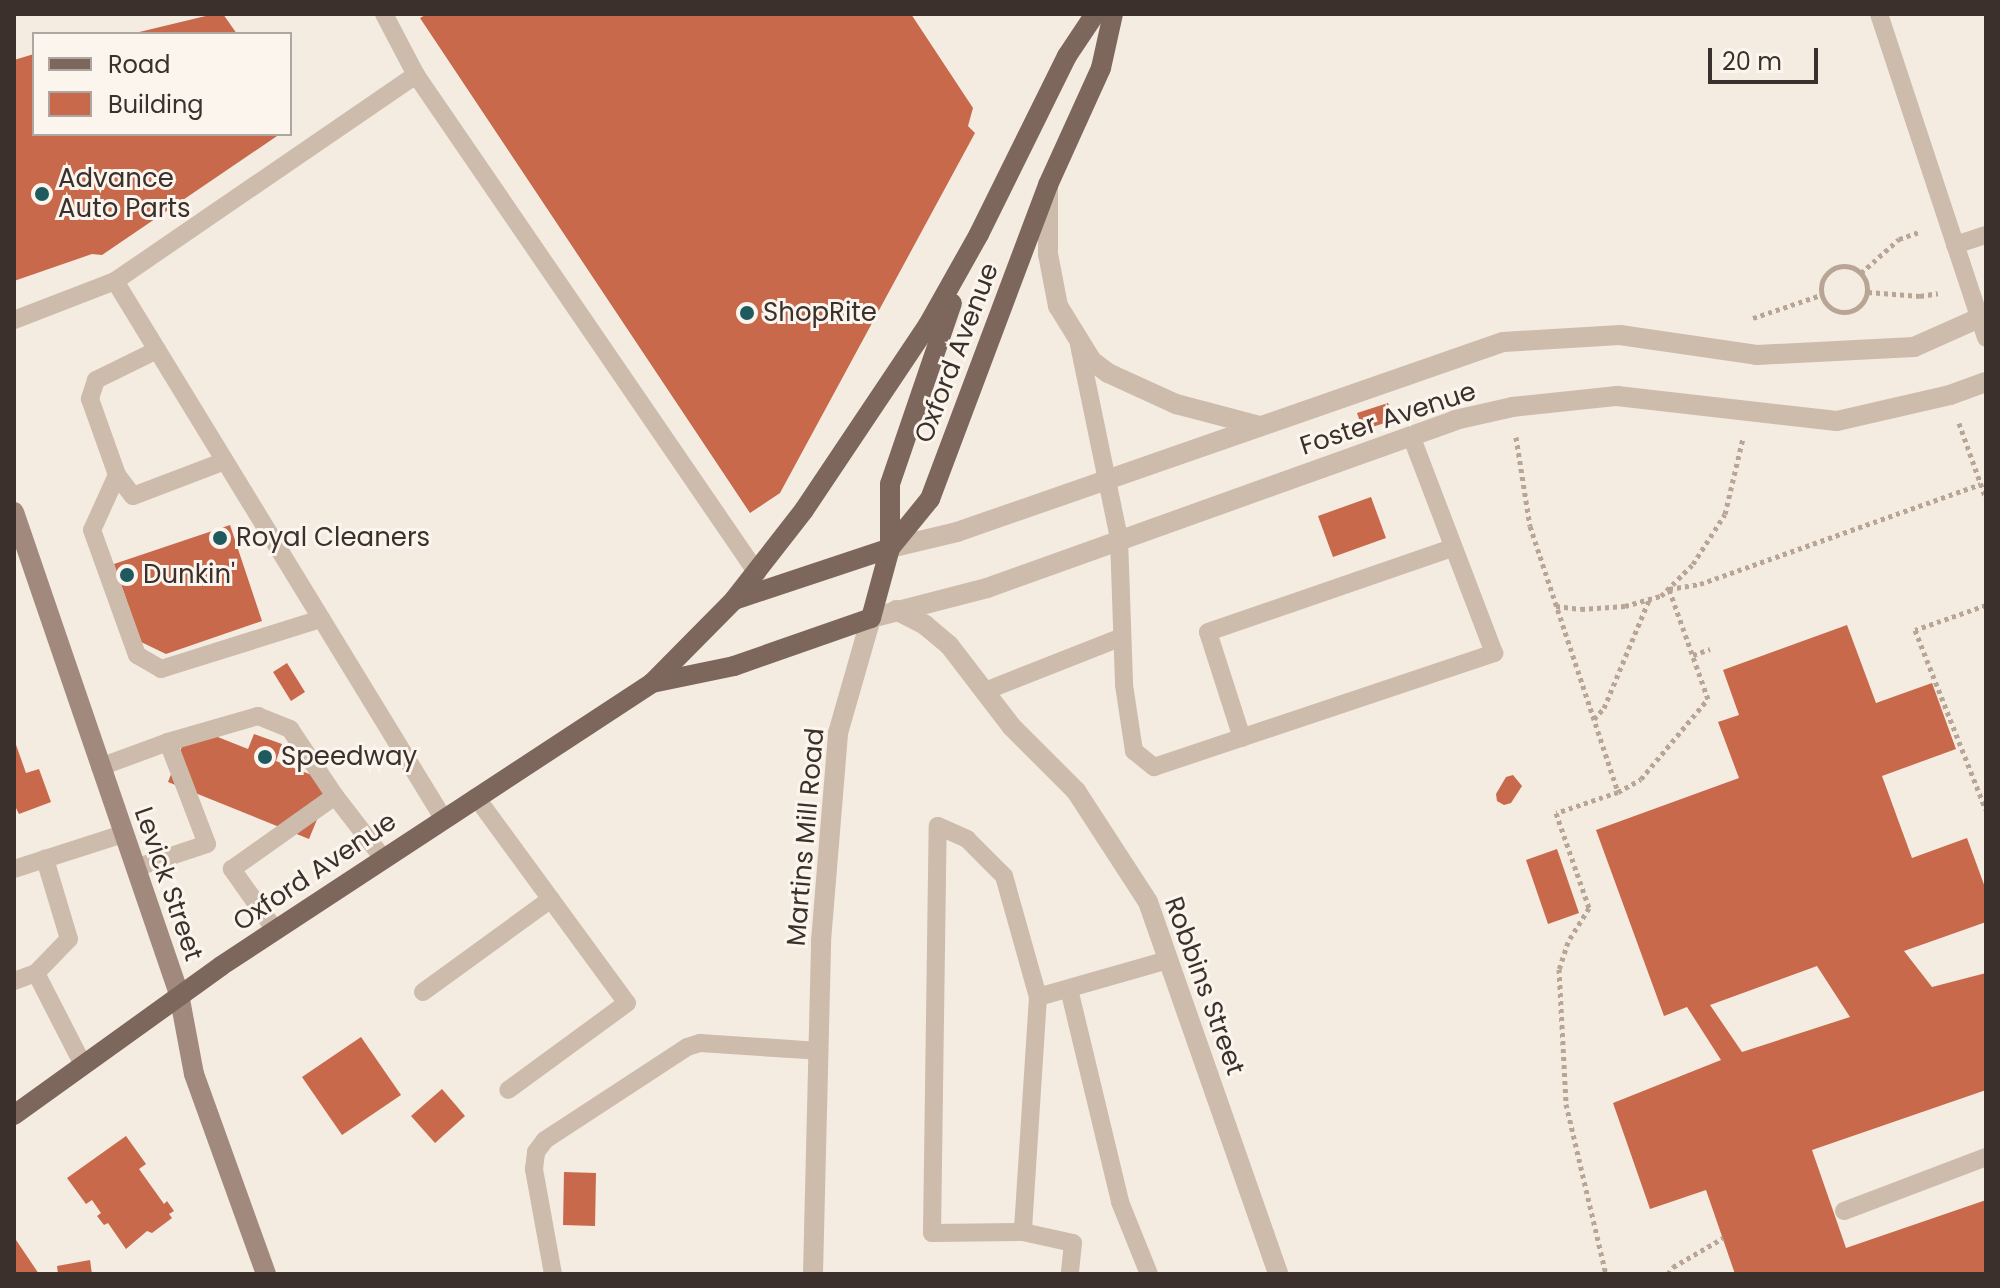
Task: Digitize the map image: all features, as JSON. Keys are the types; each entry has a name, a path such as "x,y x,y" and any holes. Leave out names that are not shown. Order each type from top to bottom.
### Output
{"main road":[{"name":"Oxford Avenue","path":"14,1115 179,994 652,683 734,600 804,510 928,325 979,234 1067,56 1095,14"},
{"name":"Oxford Avenue","path":"734,600 890,548 930,499 1048,185 1101,68 1113,14"},
{"name":"Martins Mill Road","path":"871,618 890,548 890,484 936,344 979,234"},
{"name":"Levick Street","path":"14,512 179,994 194,1074 266,1274"},
{"name":"Oxford Avenue","path":"652,683 734,666 871,618"}],"street":[{"path":"1048,185 1051,278 1058,306 1079,345 1108,373 1143,390 1203,413 1260,426"},
{"name":"Foster Avenue","path":"890,548 957,532 1503,342 1620,335 1757,355 1914,347 1979,318"},
{"name":"Foster Avenue","path":"871,618 987,588 1455,420 1512,407 1617,396 1837,421 1950,395 1986,382"},
{"name":"Robbins Street","path":"896,610 937,634 1012,727 1076,791 1148,902 1278,1274"},
{"name":"Martins Mill Road","path":"813,1274 821,941 838,733 871,618"}],"lane":[{"path":"384,14 416,75 757,573"},
{"path":"1879,14 1986,338"},
{"path":"14,320 115,281 416,75"},
{"path":"1955,245 1986,235"},
{"path":"115,281 443,818"},
{"path":"1079,345 1119,539 1122,637 1134,751 1154,767 1494,653 1411,436"},
{"path":"157,350 96,380 90,399 117,475 133,496 225,461"},
{"path":"117,475 92,530 137,655 161,669 321,619"},
{"path":"1242,738 1208,632 1452,548"},
{"path":"985,691 1122,637"},
{"path":"100,767 168,742 258,716 290,729 335,796 383,858"},
{"path":"168,742 207,844 232,869 275,930"},
{"path":"232,869 335,796"},
{"path":"476,797 627,1003 508,1090"},
{"path":"1023,1232 1038,997 1004,876 967,839 938,826 932,1233 1023,1232 1073,1243 1070,1274"},
{"path":"14,869 123,834"},
{"path":"135,868 207,844"},
{"path":"14,981 36,973 69,939 45,859"},
{"path":"423,992 551,899"},
{"path":"1038,997 1168,960"},
{"path":"36,973 83,1065"},
{"path":"1069,989 1120,1202 1149,1274"},
{"path":"553,1274 534,1169 536,1152 545,1140 687,1047 700,1043 819,1051"},
{"path":"1844,1211 1986,1157"}],"path":[{"path":"1861,273 1899,239 1919,232"},
{"path":"1846,267 1861,273 1867,292 1854,310 1842,311 1827,305 1821,295 1821,286 1829,270 1846,267"},
{"path":"1867,292 1920,296 1938,293"},
{"path":"1753,318 1821,295"},
{"path":"1959,423 1986,499"},
{"path":"1516,437 1530,526 1618,792"},
{"path":"1669,589 1693,564 1725,514 1742,443"},
{"path":"1556,606 1610,607 1649,599 1669,589 1700,584 1981,484"},
{"path":"1606,1274 1566,1104 1559,969 1568,942 1589,908 1556,813 1618,792 1641,779 1708,699 1669,589"},
{"path":"1594,719 1604,708 1649,599"},
{"path":"1986,605 1915,630 1986,810"},
{"path":"1693,655 1710,649"},
{"path":"1668,1274 1673,1267 1723,1238"}],"building":[{"path":"223,14 236,32 139,32"},
{"name":"ShopRite","path":"427,14 911,14 973,108 968,126 975,133 780,493 750,513 420,18"},
{"path":"32,55 32,136 277,136 102,255 92,254 14,281 14,60"},
{"path":"1388,403 1394,420 1363,430 1357,413"},
{"path":"1371,497 1386,538 1333,557 1318,516"},
{"path":"230,525 262,621 166,654 141,642 114,564"},
{"path":"1847,625 1876,703 1932,683 1956,749 1882,776 1912,858 1967,838 1986,890 1986,922 1904,951 1932,987 1986,973 1986,1090 1812,1150 1846,1248 1986,1200 1986,1274 1735,1274 1706,1190 1650,1209 1613,1103 1721,1060 1687,1007 1664,1016 1596,830 1739,778 1718,722 1739,715 1723,670","holes":["1817,966 1850,1017 1742,1052 1710,1005"]},
{"path":"287,663 305,692 291,701 273,672"},
{"path":"190,726 248,749 254,734 282,744 276,761 332,783 309,839 168,782"},
{"path":"14,739 26,773 39,769 51,802 19,814 14,804"},
{"path":"1513,775 1522,786 1511,803 1504,805 1497,801 1496,794 1506,777"},
{"path":"1557,849 1579,913 1548,924 1526,860"},
{"path":"361,1037 401,1095 342,1135 302,1077"},
{"path":"442,1089 465,1116 435,1143 411,1116"},
{"path":"126,1136 146,1164 139,1169 164,1204 167,1201 174,1211 169,1214 172,1218 152,1233 147,1231 126,1249 108,1223 104,1225 97,1216 101,1213 92,1200 86,1204 67,1178"},
{"path":"564,1172 596,1173 595,1226 563,1225"},
{"path":"14,1237 39,1274 14,1274"},
{"path":"90,1260 92,1274 58,1274 57,1266"}],"place":[{"name":"Advance Auto Parts","path":"42,194"},
{"name":"ShopRite","path":"747,313"},
{"name":"Royal Cleaners","path":"220,538"},
{"name":"Dunkin'","path":"127,575"},
{"name":"Speedway","path":"265,757"}]}
